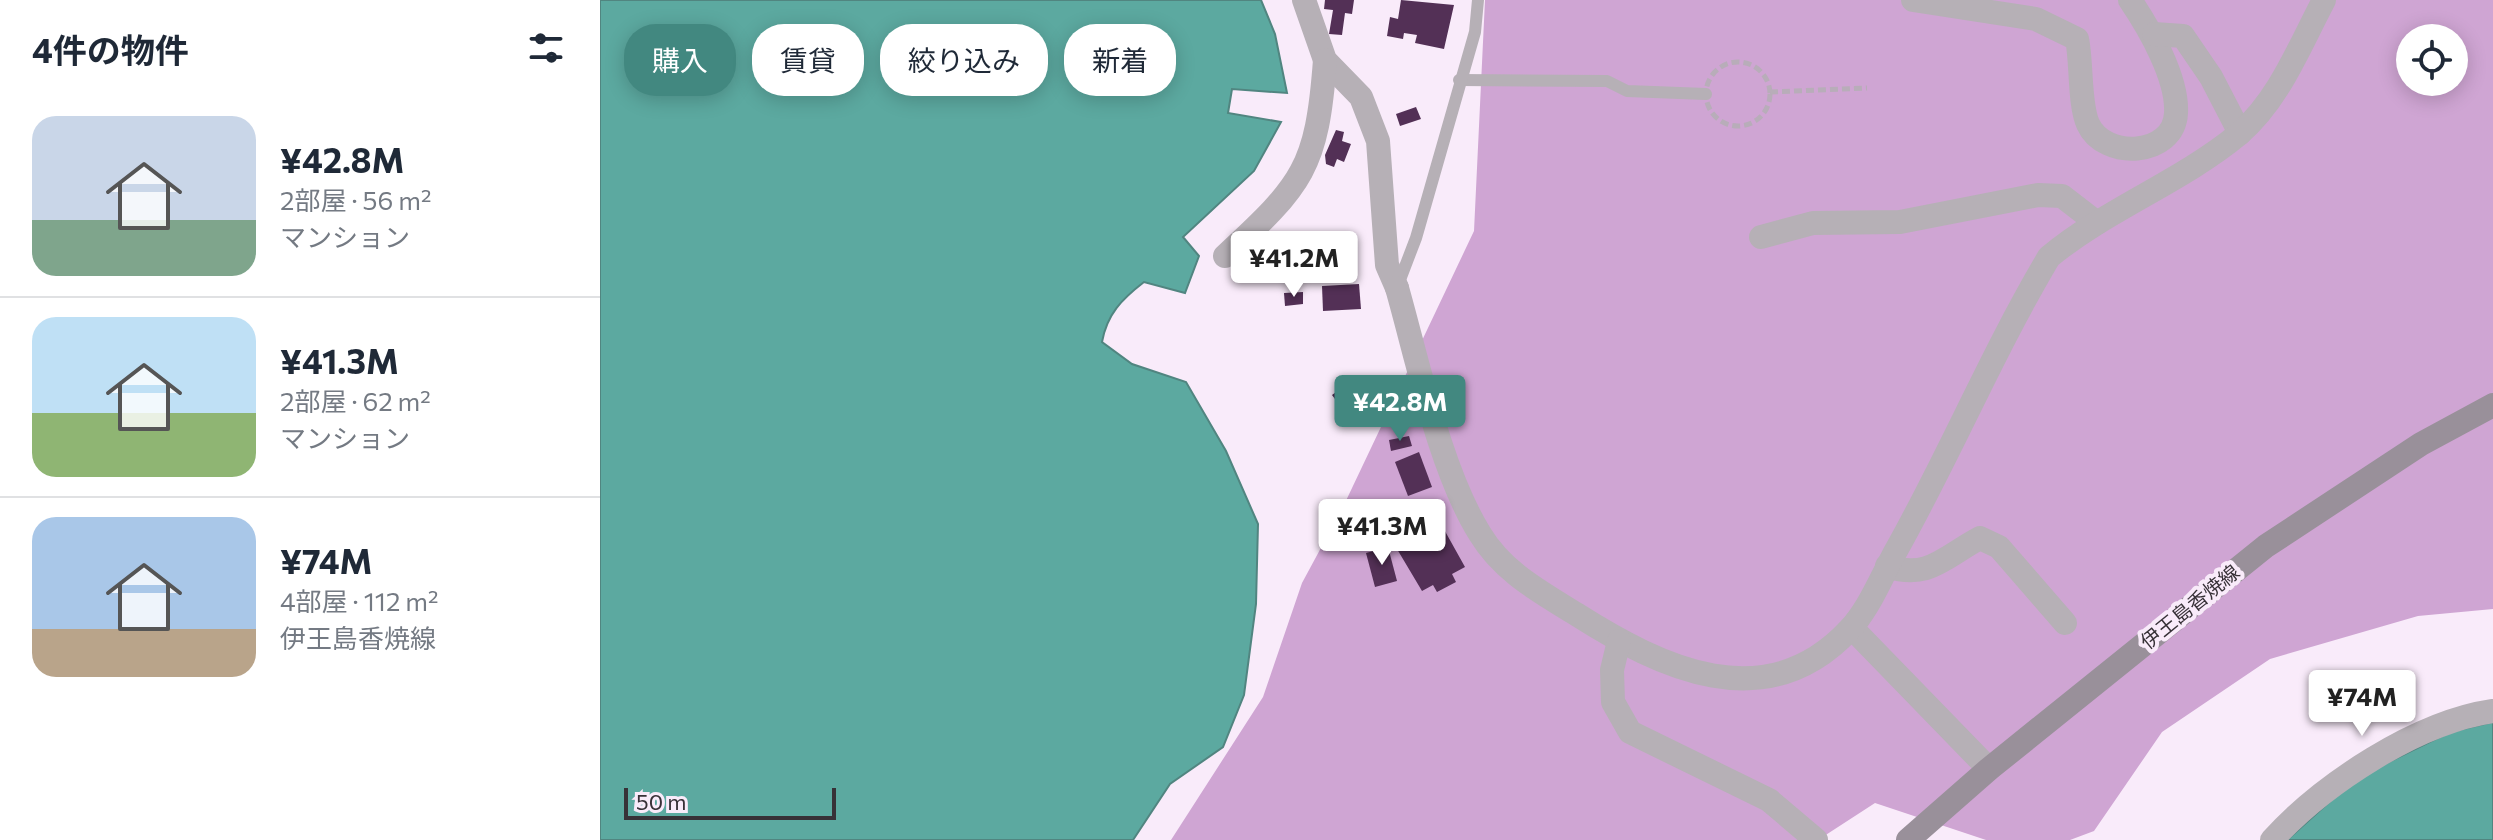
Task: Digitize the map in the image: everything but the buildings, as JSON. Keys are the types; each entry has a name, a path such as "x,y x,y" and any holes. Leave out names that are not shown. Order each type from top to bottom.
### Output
{"main road":[{"name":"伊王島香焼線","path":"1908,840 1989,769 2266,546 2421,444 2493,405"}],"street":[{"path":"1304,0 1325,60 1361,97 1378,141 1387,265 1397,288 1452,475 1477,530 1511,573 1619,641 1704,676 1729,680 1771,676 1792,670 1829,649 1852,628 2049,257 2240,133 2268,102 2324,0"},
{"path":"1913,0 2036,19 2077,39 2088,125 2098,140 2116,147 2143,149 2163,140 2176,115 2173,89 2154,34 2130,0"},
{"path":"2154,34 2183,36 2211,77 2240,133"},
{"path":"1225,256 1278,207 1300,179 1317,138 1325,60"},
{"path":"1761,237 1813,223 1900,222 2038,195 2062,196 2097,223"},
{"path":"1887,566 1909,574 1925,570 1980,538 1999,547 2065,623"},
{"path":"1852,628 1989,769"},
{"path":"1619,641 1612,670 1613,702 1630,732 1769,800 1816,840"},
{"path":"2272,840 2296,813 2382,754 2412,738 2493,711"}],"lane":[{"path":"1397,288 1416,238 1475,32 1478,0"},
{"path":"1459,80 1607,81 1627,91 1706,94"}],"path":[{"path":"1736,62 1746,63 1762,73 1770,92 1769,102 1759,119 1740,127 1721,122 1713,115 1706,94 1710,77 1717,70 1736,62"},
{"path":"1770,92 1867,88"}],"shaded area":[{"path":"600,0 1261,0 1275,34 1287,93 1232,89 1228,113 1281,122 1254,171 1183,237 1199,256 1185,293 1144,282 1117,308 1102,342 1132,364 1186,382 1226,451 1258,524 1256,604 1244,695 1223,747 1170,784 1133,840 600,840"},
{"path":"1485,0 2493,0 2493,609 2418,616 2270,659 2162,732 2094,831 2070,840 1986,840 1875,803 1818,840 1171,840 1263,697 1302,583 1343,507 1474,231"},
{"path":"2493,722 2493,840 2287,840 2356,778 2450,732"}]}
